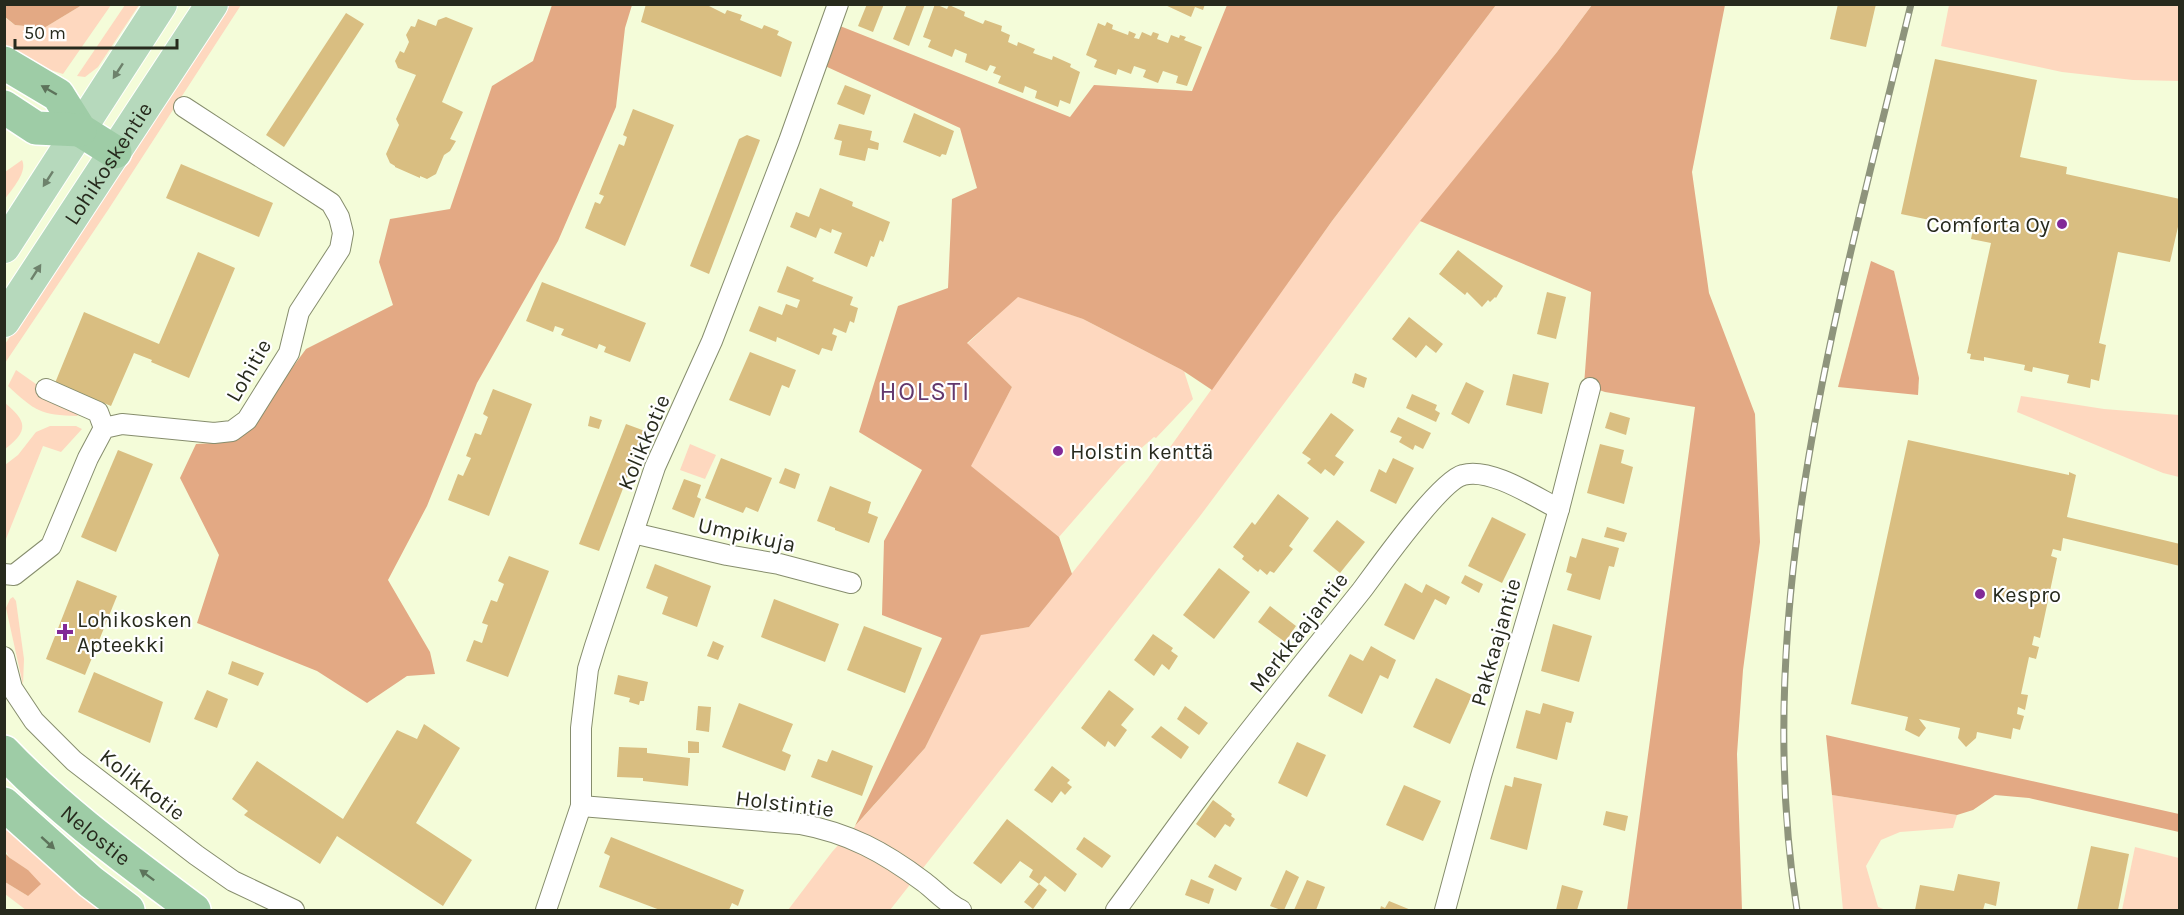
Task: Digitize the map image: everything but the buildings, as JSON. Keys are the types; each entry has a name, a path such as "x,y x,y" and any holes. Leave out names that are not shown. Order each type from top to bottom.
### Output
{"highway":[{"path":"4,63 58,96 80,130 115,152"},
{"path":"4,107 36,128 80,130"},
{"name":"Nelostie","path":"4,752 102,840 194,910"},
{"name":"Nelostie","path":"4,804 91,882 128,910"}],"main road":[{"name":"Lohikoskentie","path":"4,247 161,4"},
{"name":"Lohikoskentie","path":"4,321 212,4"}],"street":[{"name":"Kolikkotie","path":"546,910 581,806 581,736 588,669 655,467 727,304 838,4"},
{"name":"Lohitie","path":"104,428 122,424 214,433 232,431 247,420 289,353 299,312 340,249 343,233 339,217 331,203 184,107"},
{"name":"Pakkaajantie","path":"1445,910 1485,759 1559,509 1590,388"},
{"path":"4,574 14,574 51,546 88,458 104,428 98,412 46,389"},
{"name":"Merkkaajantie","path":"1116,910 1210,782 1443,487 1453,478 1465,474 1479,474 1496,478 1559,509"},
{"name":"Umpikuja","path":"633,533 727,555 779,564 850,582"},
{"name":"Kolikkotie","path":"4,657 12,688 34,721 74,761 196,855 233,880 294,910"},
{"name":"Holstintie","path":"581,806 800,824 821,828 846,836 891,858 961,910"}],"shaded area":[{"path":"5,4 82,5 44,28 15,25 5,17"},
{"path":"82,5 111,5 63,74 44,68 5,45 4,17 15,25 44,28"},
{"path":"125,5 139,5 98,67 85,77 77,76"},
{"path":"229,5 241,5 5,363 5,344 55,272"},
{"path":"552,5 632,5 625,28 616,107 558,241 477,383 427,506 388,580 430,652 435,674 407,676 367,703 317,671 197,623 219,555 180,478 196,444 213,443 243,435 306,349 393,305 379,262 390,219 450,209 492,86 533,61"},
{"path":"1227,5 1496,5 1332,221 1212,390 1182,370 1083,319 1018,297 967,343 1012,387 971,466 1059,537 1072,574 1029,627 981,635 925,748 855,826 942,638 882,615 884,541 922,470 859,432 898,306 948,288 952,199 977,188 960,128 825,66 840,26 1070,117 1094,85 1192,91"},
{"path":"1496,5 1592,5 1416,227 1200,516 890,910 788,910 832,852 925,748 981,634 1029,627 1148,478 1332,221"},
{"path":"1592,5 1725,5 1692,172 1709,293 1755,414 1760,542 1743,670 1737,754 1742,910 1627,910 1695,407 1605,392 1584,385 1591,292 1420,221 1557,52"},
{"path":"1949,5 2179,5 2179,81 2133,80 2062,72 1941,46"},
{"path":"22,160 21,175 5,199 5,172"},
{"path":"1871,261 1894,271 1919,378 1918,395 1838,387"},
{"path":"1018,296 1083,319 1184,371 1193,399 1156,438 1154,437 1121,466 1059,537 970,466 1012,387 967,344"},
{"path":"16,370 73,410 78,416 46,413 25,401 8,386"},
{"path":"2021,396 2104,409 2179,415 2179,477 2163,473 2017,412"},
{"path":"5,403 18,415 22,426 18,437 5,449"},
{"path":"50,426 76,426 82,429 61,452 43,446 6,539 4,536 5,465 18,455 36,432"},
{"path":"690,444 716,455 705,479 680,470"},
{"path":"13,597 16,601 24,659 23,685 6,608"},
{"path":"1826,735 2179,814 2179,832 2029,798 1995,795 1973,810 1957,815 1832,795"},
{"path":"1832,795 1957,815 1953,828 1900,832 1881,840 1866,866 1878,907 1886,910 1843,910"},
{"path":"4,828 101,910 26,910 5,894 5,882 28,896 28,870 7,854"},
{"path":"2135,847 2179,858 2179,910 2122,910"},
{"path":"4,852 28,870 41,884 28,896 5,882"}],"railway":[{"path":"1797,910 1785,796 1785,681 1793,567 1809,453 1831,340 1856,227 1911,4"}],"place":[{"name":"Comforta Oy","path":"2062,224"},
{"name":"Holstin kenttä","path":"1058,451"},
{"name":"Kespro","path":"1980,594"},
{"name":"Lohikosken Apteekki","path":"65,632"}],"district":[{"name":"HOLSTI","path":"925,391"}]}
